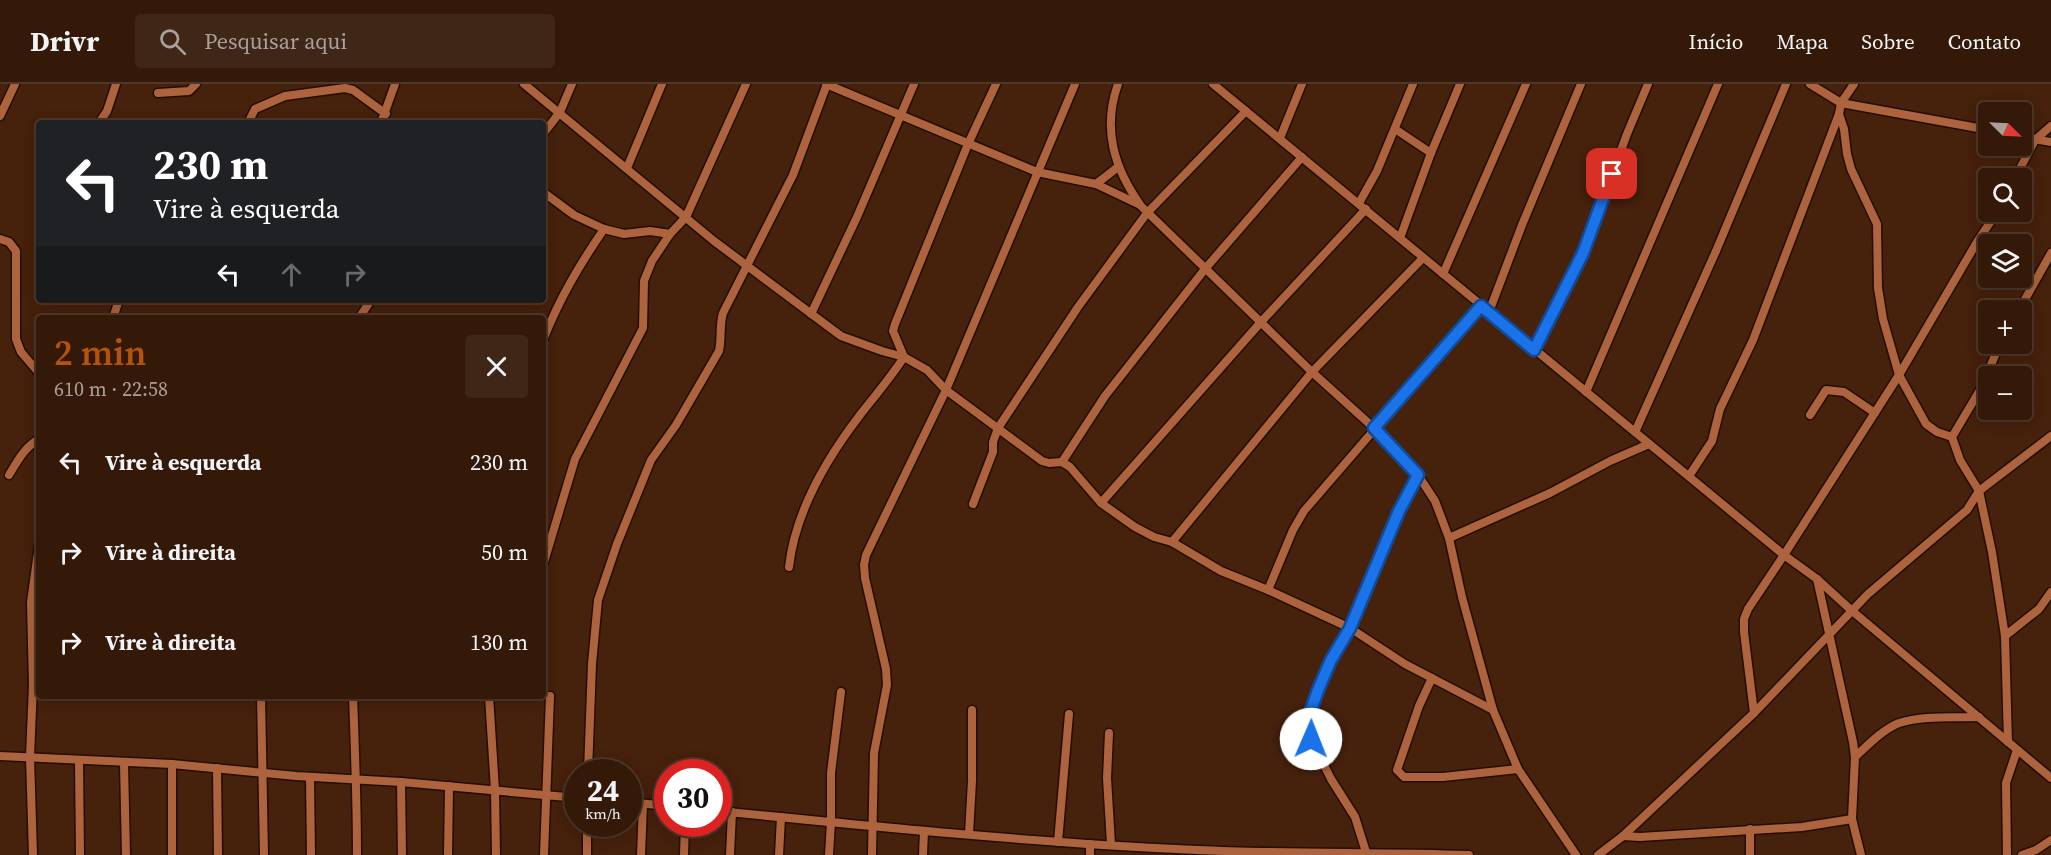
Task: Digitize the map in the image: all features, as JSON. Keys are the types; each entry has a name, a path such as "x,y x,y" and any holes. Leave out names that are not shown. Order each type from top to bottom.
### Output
{"street":[{"path":"0,116 3,105 15,84"},
{"path":"101,120 116,84"},
{"path":"158,93 189,91 196,84"},
{"path":"383,120 395,84"},
{"path":"524,84 686,217 841,336 904,357 927,370 946,390 1042,461 1062,462 1070,466 1101,503 1136,527 1154,537 1172,542 1221,571 1350,628 1405,664 1493,710"},
{"path":"546,130 560,112 572,84"},
{"path":"627,168 662,84"},
{"path":"546,555 575,459 643,328 644,281 652,261 670,234 686,217 746,84"},
{"path":"588,759 592,664 598,600 616,544 651,460 676,425 718,351 722,338 720,322 723,313 793,175 827,84 1037,172 1096,184 1144,209"},
{"path":"811,314 857,218 914,84"},
{"path":"904,357 893,331 895,324 968,144 996,84"},
{"path":"872,855 874,753 887,685 886,669 864,565 869,549 946,390 1075,84"},
{"path":"1118,84 1112,119 1112,146 1118,167 1130,190 1144,209 1312,372 1374,428 1418,475 1435,501 1449,538 1462,597 1493,710 1518,769 1576,855"},
{"path":"1213,84 1784,555 1817,579 2051,778"},
{"path":"1280,138 1302,84"},
{"path":"1101,503 1362,206 1413,84"},
{"path":"1400,238 1431,153 1460,84"},
{"path":"1443,274 1526,84"},
{"path":"1489,312 1522,225 1581,84"},
{"path":"1534,350 1583,253 1648,84"},
{"path":"1586,392 1718,84"},
{"path":"1635,432 1716,251 1786,84"},
{"path":"1810,84 1841,103 1978,128"},
{"path":"1689,476 1712,441 1720,409 1753,340 1839,114 1841,103 1854,84"},
{"path":"249,120 255,109 285,96 345,88 353,90 386,114"},
{"path":"973,504 993,452 993,442 998,428 1144,209 1246,111"},
{"path":"1839,114 1851,169 1877,224 1876,271 1883,319 1899,375 1926,424 1937,432 1952,437"},
{"path":"2020,168 2035,140 2051,126"},
{"path":"1395,129 1431,153"},
{"path":"2032,139 2051,142"},
{"path":"1062,462 1105,396 1205,269 1302,157"},
{"path":"1096,184 1118,167"},
{"path":"546,194 574,215 604,229 624,234 650,231 670,234"},
{"path":"1754,713 1744,619 1748,609 1899,375 1991,222"},
{"path":"546,333 575,271 604,229"},
{"path":"0,239 9,242 16,251 16,339 21,352 36,370"},
{"path":"2025,300 2051,253"},
{"path":"1172,542 1312,372 1423,258"},
{"path":"1268,590 1293,530 1304,511 1481,306"},
{"path":"1996,354 1980,390 1952,437 1960,460 1979,491 1992,552 2005,636 2008,742"},
{"path":"789,567 791,546 806,507 827,465 859,417 904,357"},
{"path":"1810,415 1826,390 1844,392 1875,413"},
{"path":"1598,855 1623,836 1754,713 1851,610 1914,553 1967,510 1979,491 2051,436"},
{"path":"9,475 23,452 36,441"},
{"path":"1449,538 1550,493 1610,461 1649,444"},
{"path":"1366,852 1355,817 1311,739 1309,716 1331,660 1350,628 1399,511 1418,475"},
{"path":"33,855 30,757 33,685 31,602 36,566"},
{"path":"1817,579 1855,757 1852,819 1861,855"},
{"path":"2005,636 2039,609 2051,592"},
{"path":"1432,678 1397,770 1399,774 1404,777 1443,777 1518,769"},
{"path":"829,855 831,772 841,692"},
{"path":"544,855 550,696"},
{"path":"261,699 264,855"},
{"path":"354,699 357,855"},
{"path":"489,699 495,790 496,855"},
{"path":"969,834 972,710"},
{"path":"1058,842 1069,714"},
{"path":"1855,757 1880,734 1900,723 1925,719 1979,717"},
{"path":"1110,733 1107,778 1111,844"},
{"path":"2007,855 2006,783 2017,750"},
{"path":"0,756 172,764 564,797"},
{"path":"79,761 80,855"},
{"path":"124,763 126,855"},
{"path":"172,764 172,855"},
{"path":"217,768 218,855"},
{"path":"310,777 311,855"},
{"path":"401,782 402,855"},
{"path":"448,855 449,786"},
{"path":"641,855 644,804 654,805"},
{"path":"732,812 924,831 1195,852 1366,852 1469,855"},
{"path":"779,855 781,817"},
{"path":"1623,836 1640,837 1802,827 1852,819"},
{"path":"1750,829 1750,855"},
{"path":"923,855 924,831"},
{"path":"587,837 587,855"},
{"path":"684,855 685,837"},
{"path":"730,855 731,837"},
{"path":"2022,855 2036,850 2051,840"},
{"path":"1090,844 1090,855"}],"route":[{"path":"1311,739 1309,716 1318,690 1331,660 1350,628 1399,511 1418,475 1374,428 1481,306 1534,350 1583,253 1612,174"}]}
